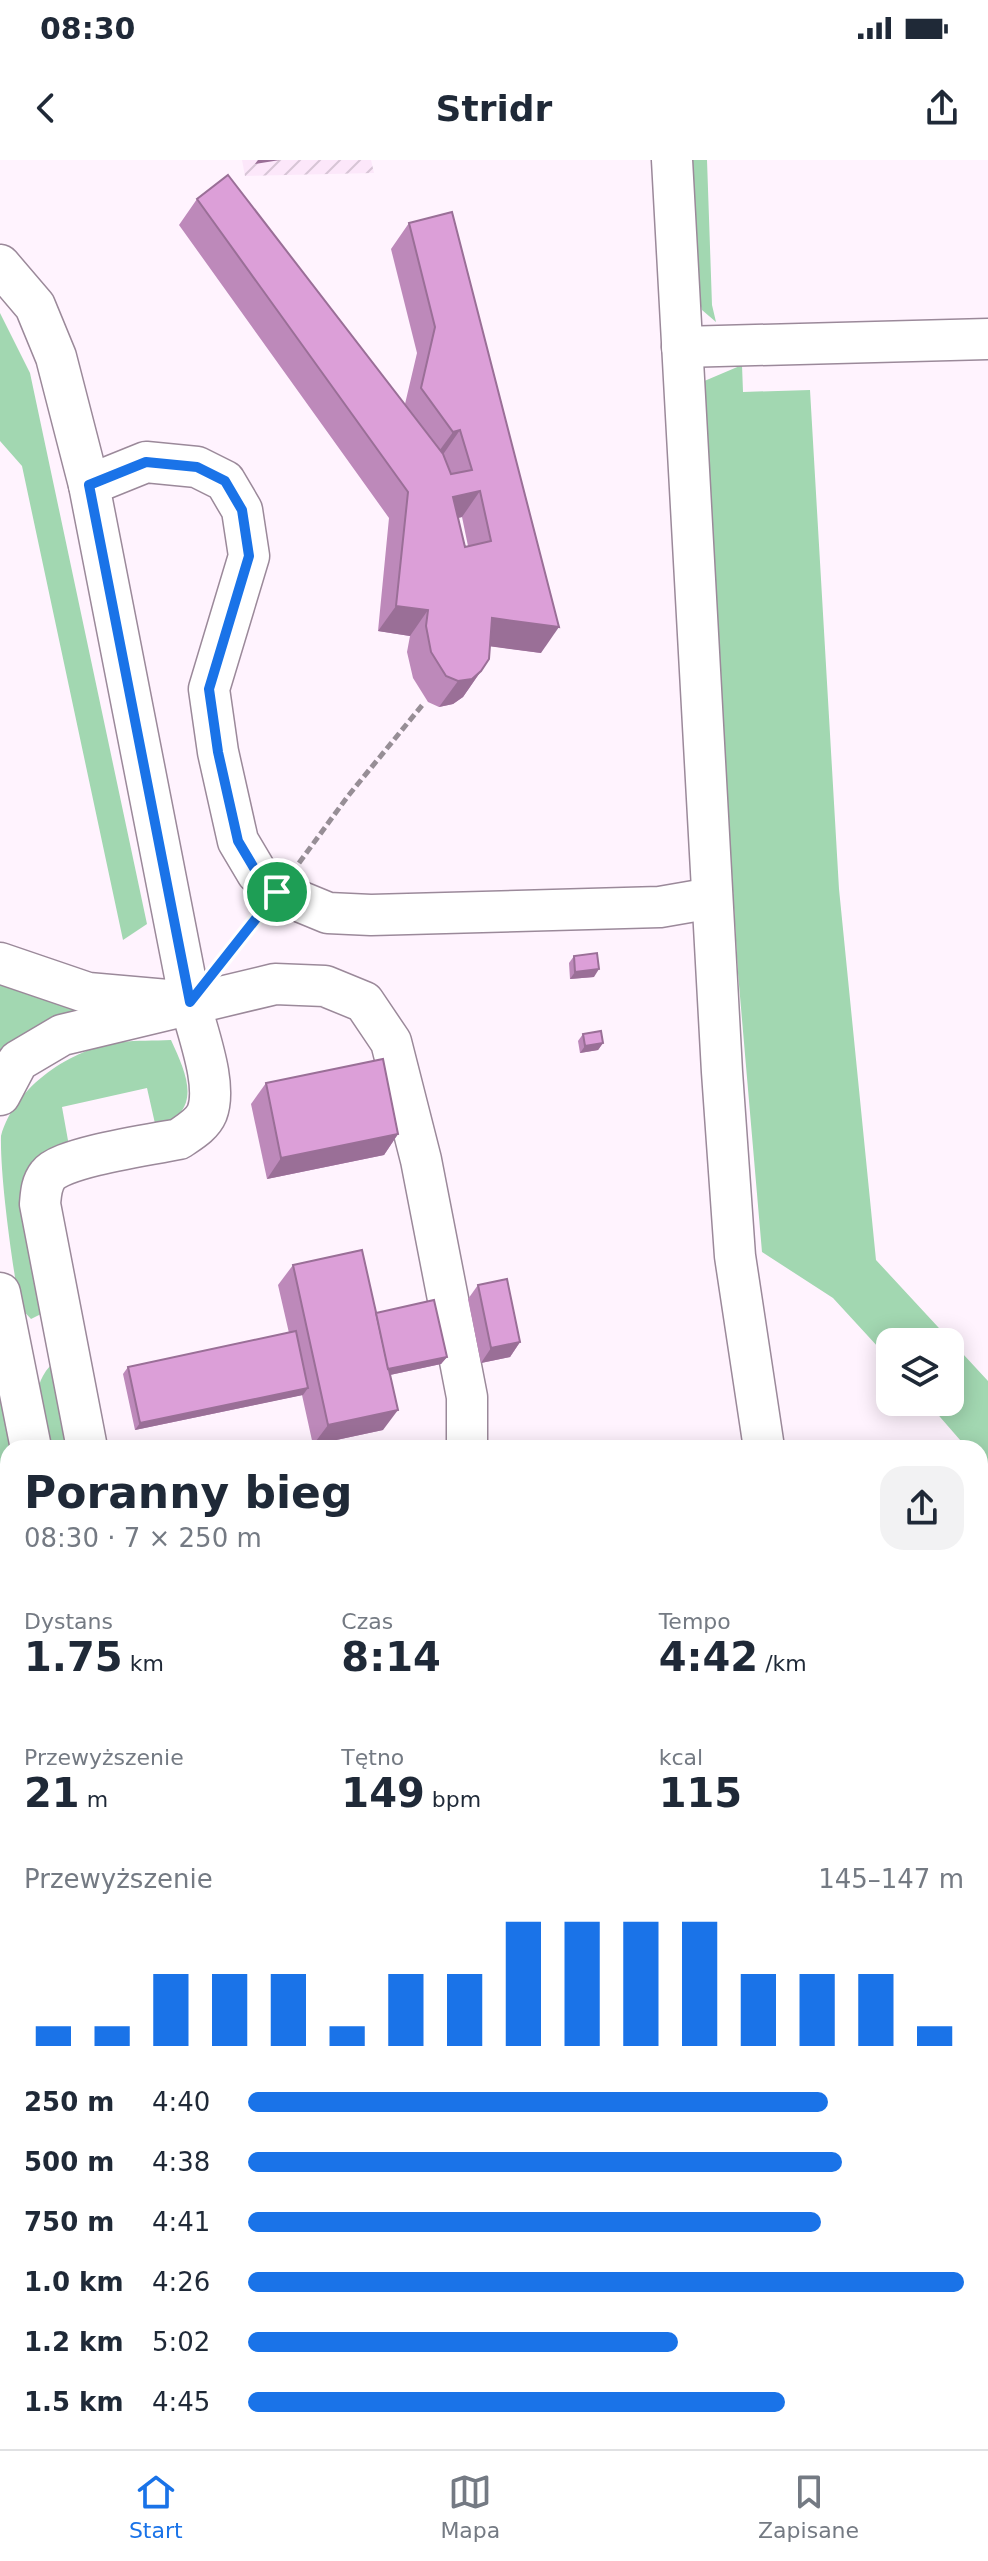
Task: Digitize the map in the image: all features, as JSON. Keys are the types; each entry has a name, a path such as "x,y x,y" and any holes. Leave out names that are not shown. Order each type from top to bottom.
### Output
{"street":[{"path":"672,160 712,898 735,1256 763,1440"},
{"path":"0,265 35,306 56,357 89,485 190,1002 210,1082 207,1114 195,1129 179,1139 68,1162 48,1174 41,1186 40,1204 85,1440"},
{"path":"682,347 988,339"},
{"path":"89,485 146,462 197,467 225,481 242,510 249,556 209,689 218,752 238,841 257,873 277,892 292,901 328,913 371,915 660,907 712,898"},
{"path":"0,963 88,993 190,1002"},
{"path":"0,1095 18,1061 62,1035 190,1002 275,984 325,986 364,1002 391,1042 421,1160 467,1397 467,1440"},
{"path":"0,1293 29,1440"}],"path":[{"path":"190,1002 348,796 424,703"}],"shaded area":[{"path":"242,160 371,160 374,173 245,176"}],"green space":[{"path":"689,160 707,160 712,305 716,322 702,310 695,285"},
{"path":"0,313 30,373 147,924 123,940 22,466 0,441"},
{"path":"742,365 743,392 810,390 839,889 876,1260 939,1328 876,1328 876,1345 833,1298 762,1252 738,973 702,382"},
{"path":"0,981 93,1012 0,1068"},
{"path":"171,1040 188,1091 181,1112 171,1121 156,1128 147,1088 62,1107 69,1146 54,1150 41,1314 31,1319 20,1307 7,1220 1,1136 8,1118 32,1086 65,1061 84,1052 121,1042"},
{"path":"964,1355 988,1381 988,1440 960,1440 939,1416 964,1416"},
{"path":"50,1366 54,1366 71,1440 46,1440 38,1405 39,1385"},
{"path":"0,1367 14,1440 0,1440"}],"building":[{"path":"228,175 443,454 451,474 472,470 460,430 453,432 421,388 435,327 409,223 452,212 559,627 492,618 489,659 481,671 472,679 458,681 446,676 431,652 426,626 428,610 396,606 408,492 197,199","holes":["480,491 491,541 465,547 453,497"]},
{"path":"597,953 599,969 575,972 574,956"},
{"path":"601,1031 603,1043 585,1046 583,1034"},
{"path":"383,1059 398,1134 281,1158 266,1083"},
{"path":"362,1250 398,1410 328,1425 293,1265"},
{"path":"507,1279 520,1342 491,1348 478,1285"},
{"path":"434,1300 447,1357 388,1369 376,1313"},
{"path":"296,1331 308,1388 140,1423 128,1367"}],"route":[{"path":"146,462 197,467 225,481 242,510 249,556 209,689 218,752 238,841 257,873 277,892 190,1002 89,485 146,462"}]}
